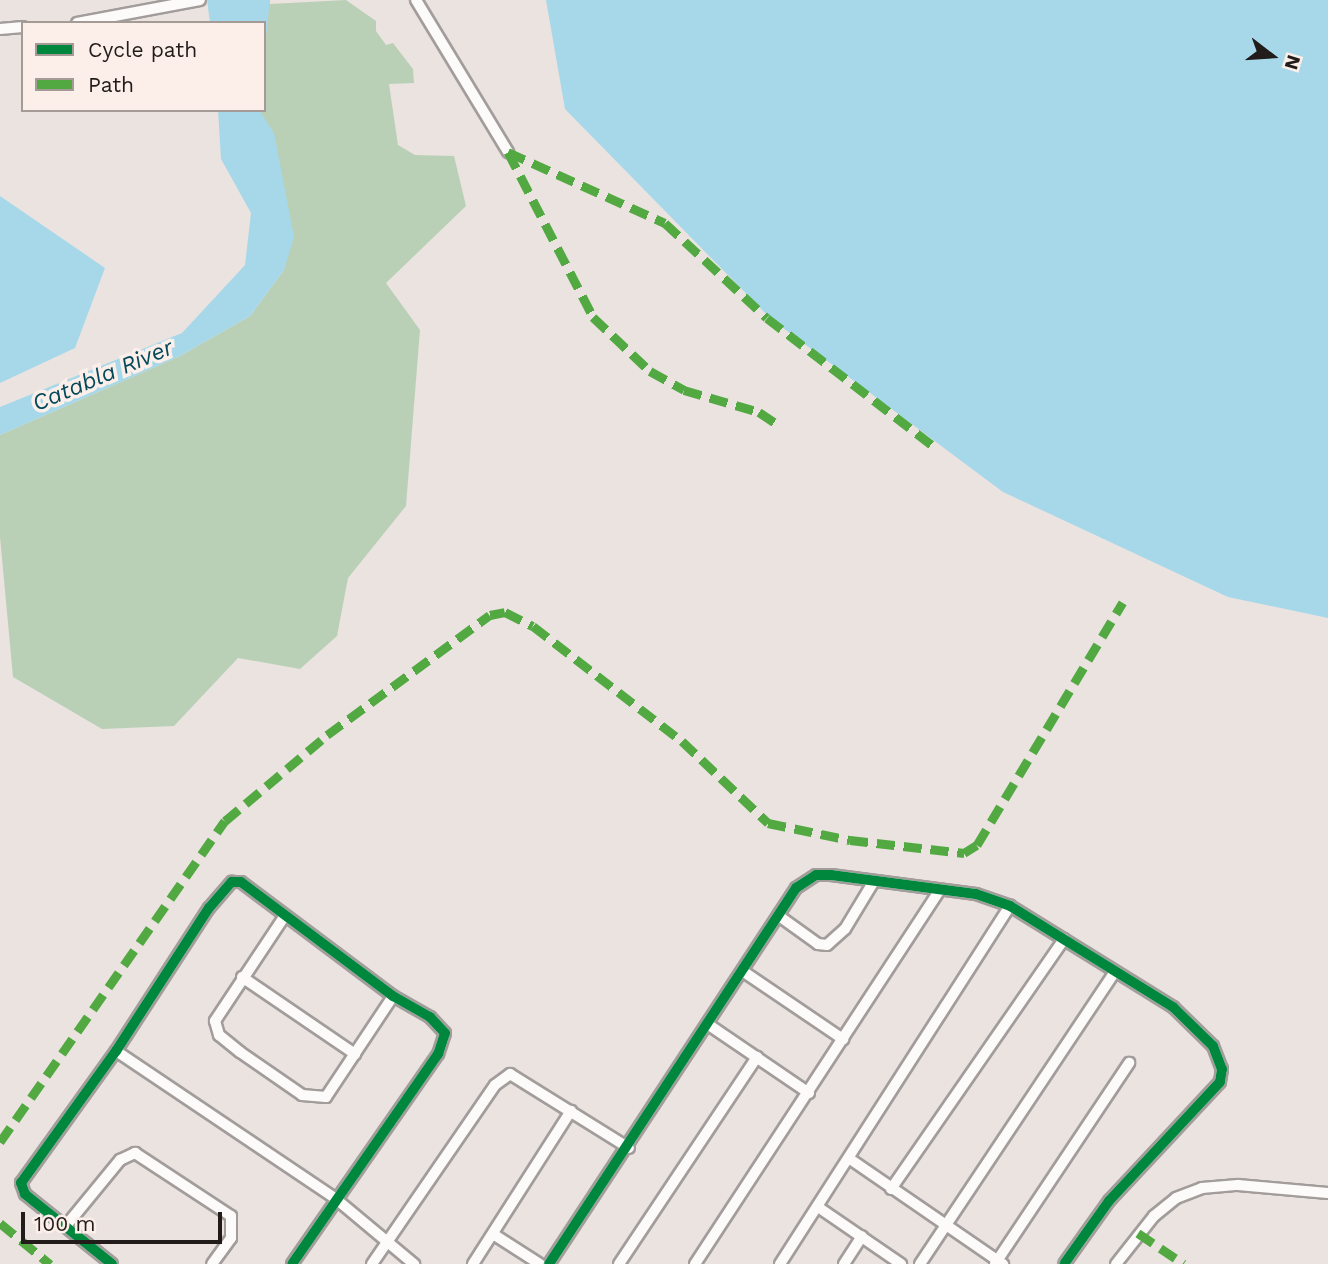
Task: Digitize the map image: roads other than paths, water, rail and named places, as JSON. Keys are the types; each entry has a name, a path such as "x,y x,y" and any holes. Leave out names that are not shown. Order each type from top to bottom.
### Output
{"street":[{"path":"87,21 200,0"},
{"path":"416,0 508,152"},
{"path":"0,29 21,27"},
{"path":"549,1264 629,1148 796,888 816,875 976,894 1010,906 1198,1028 1219,1058 1222,1078 1109,1201 1064,1264"},
{"path":"779,916 818,944 827,945 845,929 874,881"},
{"path":"112,1264 25,1194 21,1183 116,1051 209,908 232,882 248,886 284,917 393,996 443,1027 444,1040 292,1264"},
{"path":"695,1264 940,890"},
{"path":"780,1264 850,1159 1010,906"},
{"path":"284,917 218,1014 215,1027 219,1035 302,1096 326,1097 393,996"},
{"path":"891,1189 1064,939"},
{"path":"744,972 843,1039"},
{"path":"920,1264 1115,972"},
{"path":"242,977 355,1054"},
{"path":"709,1025 809,1093"},
{"path":"116,1051 335,1199 414,1264"},
{"path":"619,1264 757,1057"},
{"path":"850,1159 999,1263 1129,1063"},
{"path":"372,1264 503,1077 516,1074 629,1148"},
{"path":"473,1264 571,1111"},
{"path":"65,1227 120,1160 135,1153 232,1216 231,1238 212,1264"},
{"path":"1116,1264 1154,1216 1176,1198 1202,1188 1238,1185 1328,1193"},
{"path":"818,1207 901,1264"},
{"path":"493,1234 540,1264"},
{"path":"844,1264 862,1236"}],"water":[{"path":"207,0 270,0 266,37 266,21 210,21"},
{"path":"546,0 1328,0 1328,618 1228,597 1003,492 771,319 565,109"},
{"name":"Catabla River","path":"218,112 260,112 274,133 294,237 284,270 250,316 180,356 0,435 0,407 182,333 245,265 251,213 221,159"},
{"path":"0,196 105,268 75,348 0,383"}]}
